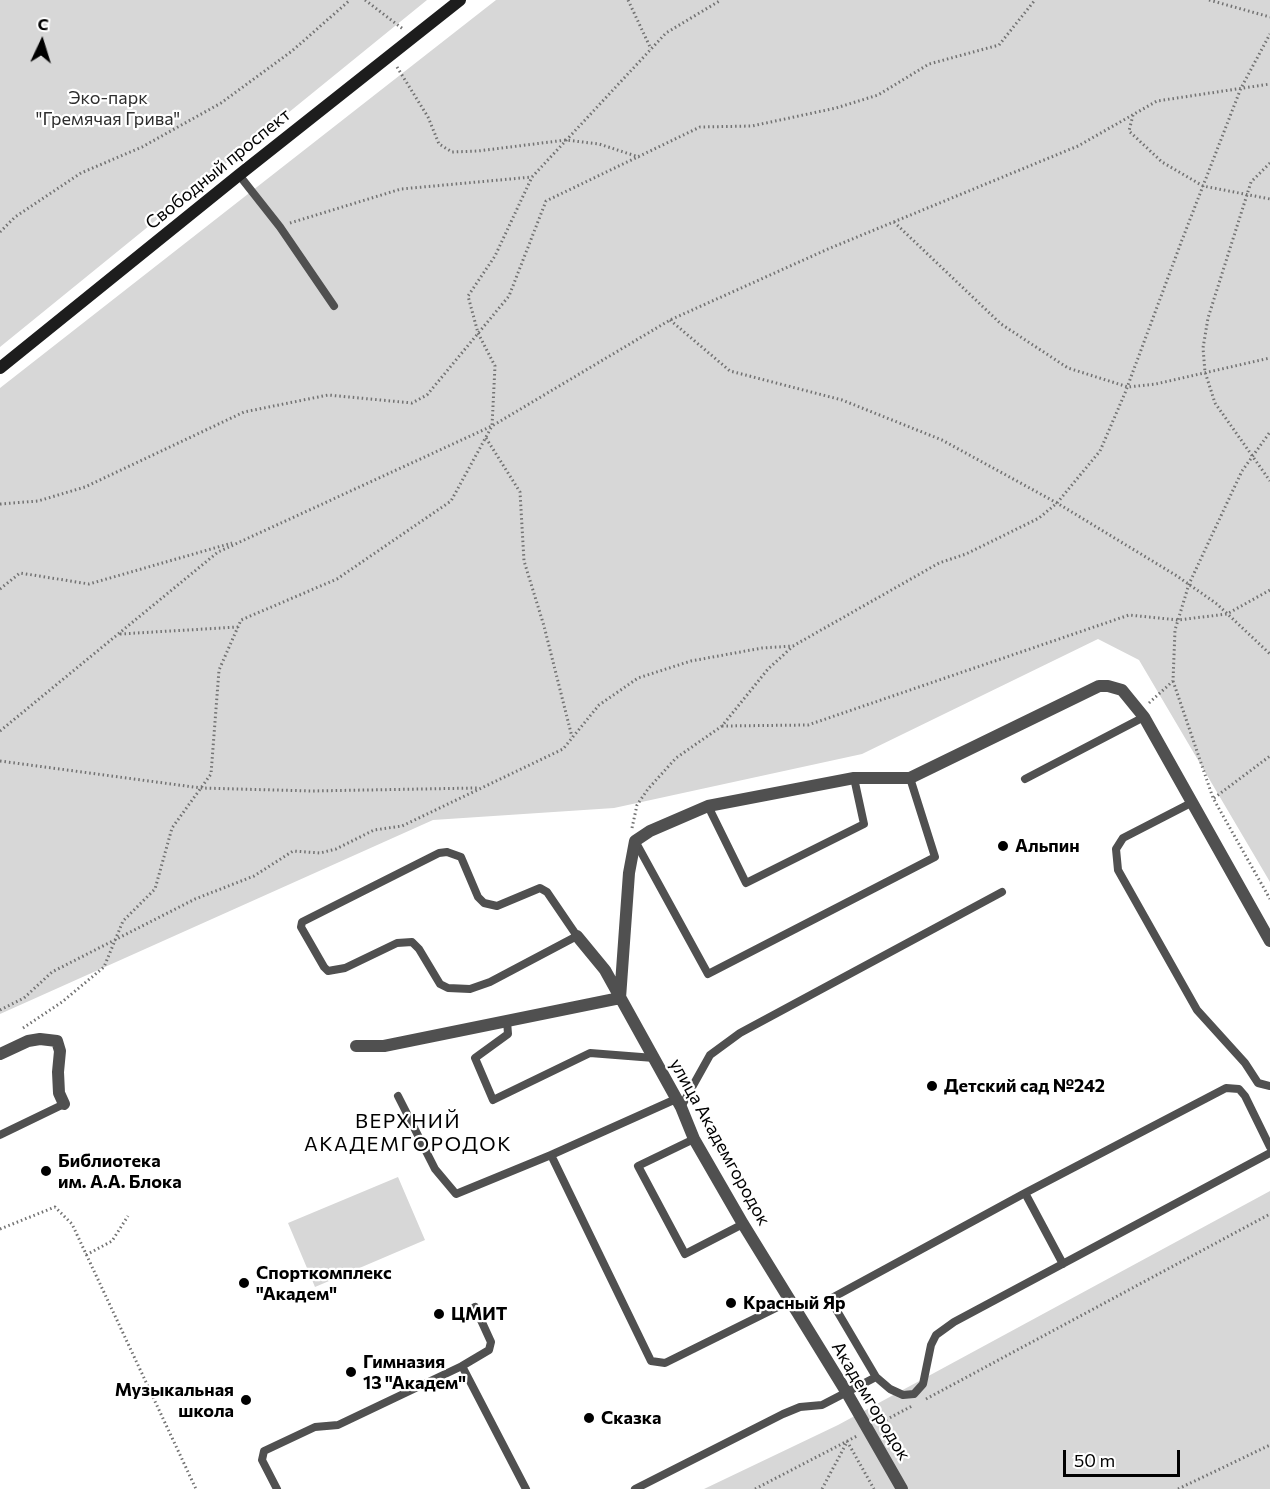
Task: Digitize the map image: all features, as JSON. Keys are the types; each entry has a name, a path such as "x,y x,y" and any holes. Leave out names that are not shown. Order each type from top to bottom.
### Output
{"main road":[{"name":"Свободный проспект","path":"0,368 460,0"}],"street":[{"path":"356,1046 384,1046 620,998 629,873 635,841 650,831 708,806 854,778 910,778 1099,687 1108,686 1122,690 1146,721 1270,941"},
{"name":"улица Академгородок","path":"577,936 605,970 679,1103 693,1139 790,1300"},
{"path":"0,1054 28,1041 40,1039 57,1041 60,1051 59,1093 64,1104"},
{"name":"Академгородок","path":"790,1300 847,1392 902,1489"}],"lane":[{"path":"239,175 280,227 334,306"},
{"path":"1025,779 1146,721"},
{"path":"708,806 746,883 864,824 854,778"},
{"path":"635,841 708,974 935,857 910,778"},
{"path":"1191,803 1123,838 1116,849 1115,858 1118,870 1197,1010 1245,1063 1258,1083 1270,1086"},
{"path":"447,852 461,857 478,897 483,903 497,906 540,888 547,892 577,936 490,982 470,989 458,989 440,984 419,949 412,942 397,943 345,968 328,971 301,927 302,922 439,853 447,852"},
{"path":"398,1096 435,1168 456,1194 679,1103 710,1055 740,1033 1002,892"},
{"path":"507,1021 508,1035 475,1058 493,1100 590,1053 654,1058"},
{"path":"1270,1147 1245,1096 1239,1089 1226,1088 1025,1193 830,1299 876,1377 890,1389 903,1395 914,1394 923,1384 931,1345 936,1335 942,1330 1270,1153"},
{"path":"0,1135 64,1104"},
{"path":"693,1139 638,1166 685,1254 743,1224"},
{"path":"550,1155 651,1361 665,1363 790,1300"},
{"path":"1025,1193 1063,1264"},
{"path":"277,1489 262,1460 264,1451 315,1427 338,1425 462,1366 489,1350 491,1342 475,1307"},
{"path":"462,1366 526,1489"},
{"path":"634,1488 783,1414 800,1407 822,1405 876,1377"}],"path":[{"path":"0,232 15,217 81,173 142,147 221,103 292,51 350,0"},
{"path":"365,0 414,38"},
{"path":"628,0 651,49"},
{"path":"18,1031 62,1002 104,967 123,921 155,889 172,828 211,774 219,670 241,620 337,579 450,501 492,426 495,366 478,333 468,296 495,256 532,177 666,33 721,0"},
{"path":"0,504 38,501 85,487 244,412 328,395 412,403 427,395 509,296 546,201 700,127 752,126 836,108 878,95 929,64 999,45 1035,0"},
{"path":"1209,0 1270,17"},
{"path":"635,841 632,827 637,805 648,789 676,758 722,726 768,669 793,646 939,563 966,554 1039,518 1057,503 1100,451 1128,387 1241,88 1270,34"},
{"path":"394,54 398,71 428,117 439,144 452,152 566,140 599,144 640,157"},
{"path":"0,731 218,552 492,426 670,320 828,249 1078,146 1157,101 1270,84"},
{"path":"1133,115 1129,131 1162,162 1203,186 1270,199"},
{"path":"1270,163 1251,182 1208,318 1203,348 1206,372 1215,403 1270,481"},
{"path":"280,227 401,189 532,177"},
{"path":"894,222 1001,324 1068,369 1128,387 1156,384 1270,358"},
{"path":"670,320 730,371 842,400 942,440 1057,503 1189,584 1227,614 1270,654"},
{"path":"1270,432 1242,471 1189,584 1175,630 1173,681 1213,798 1270,899"},
{"path":"485,437 520,492 524,561 544,626 572,737"},
{"path":"0,589 20,573 89,584 243,540"},
{"path":"722,726 808,725 1129,615 1178,620 1227,614 1270,590"},
{"path":"118,634 238,627"},
{"path":"0,1010 24,998 52,972 195,899 254,876 293,851 320,853 336,849 374,830 402,826 563,749 598,705 638,678 691,661 762,648 793,646"},
{"path":"1146,721 1146,707 1173,681"},
{"path":"1213,798 1270,756"},
{"path":"0,760 201,788 310,791 479,788"},
{"path":"0,1229 55,1207 72,1224 196,1489"},
{"path":"754,1489 1270,1214"},
{"path":"86,1255 112,1241 128,1216"},
{"path":"822,1489 847,1441"},
{"path":"847,1441 874,1489"},
{"path":"1178,1489 1270,1445"}],"green space":[{"name":"Эко-парк \"Гремячая Грива\"","path":"0,0 427,0 0,347"},
{"path":"496,0 1270,0 1270,882 1139,660 1098,639 862,754 614,808 433,820 0,1014 0,388"},
{"path":"398,1177 425,1240 315,1287 288,1223"},
{"path":"1270,1191 1270,1489 704,1489 838,1425"}],"place":[{"name":"Альпин","path":"1003,846"},
{"name":"Детский сад №242","path":"932,1086"},
{"name":"Библиотека им. А.А. Блока","path":"46,1171"},
{"name":"Спорткомплекс \"Академ\"","path":"244,1283"},
{"name":"Красный Яр","path":"731,1303"},
{"name":"ЦМИТ","path":"439,1314"},
{"name":"Гимназия 13 \"Академ\"","path":"351,1372"},
{"name":"Музыкальная школа","path":"246,1400"},
{"name":"Сказка","path":"589,1418"}],"district":[{"name":"ВЕРХНИЙ АКАДЕМГОРОДОК","path":"408,1132"}]}
